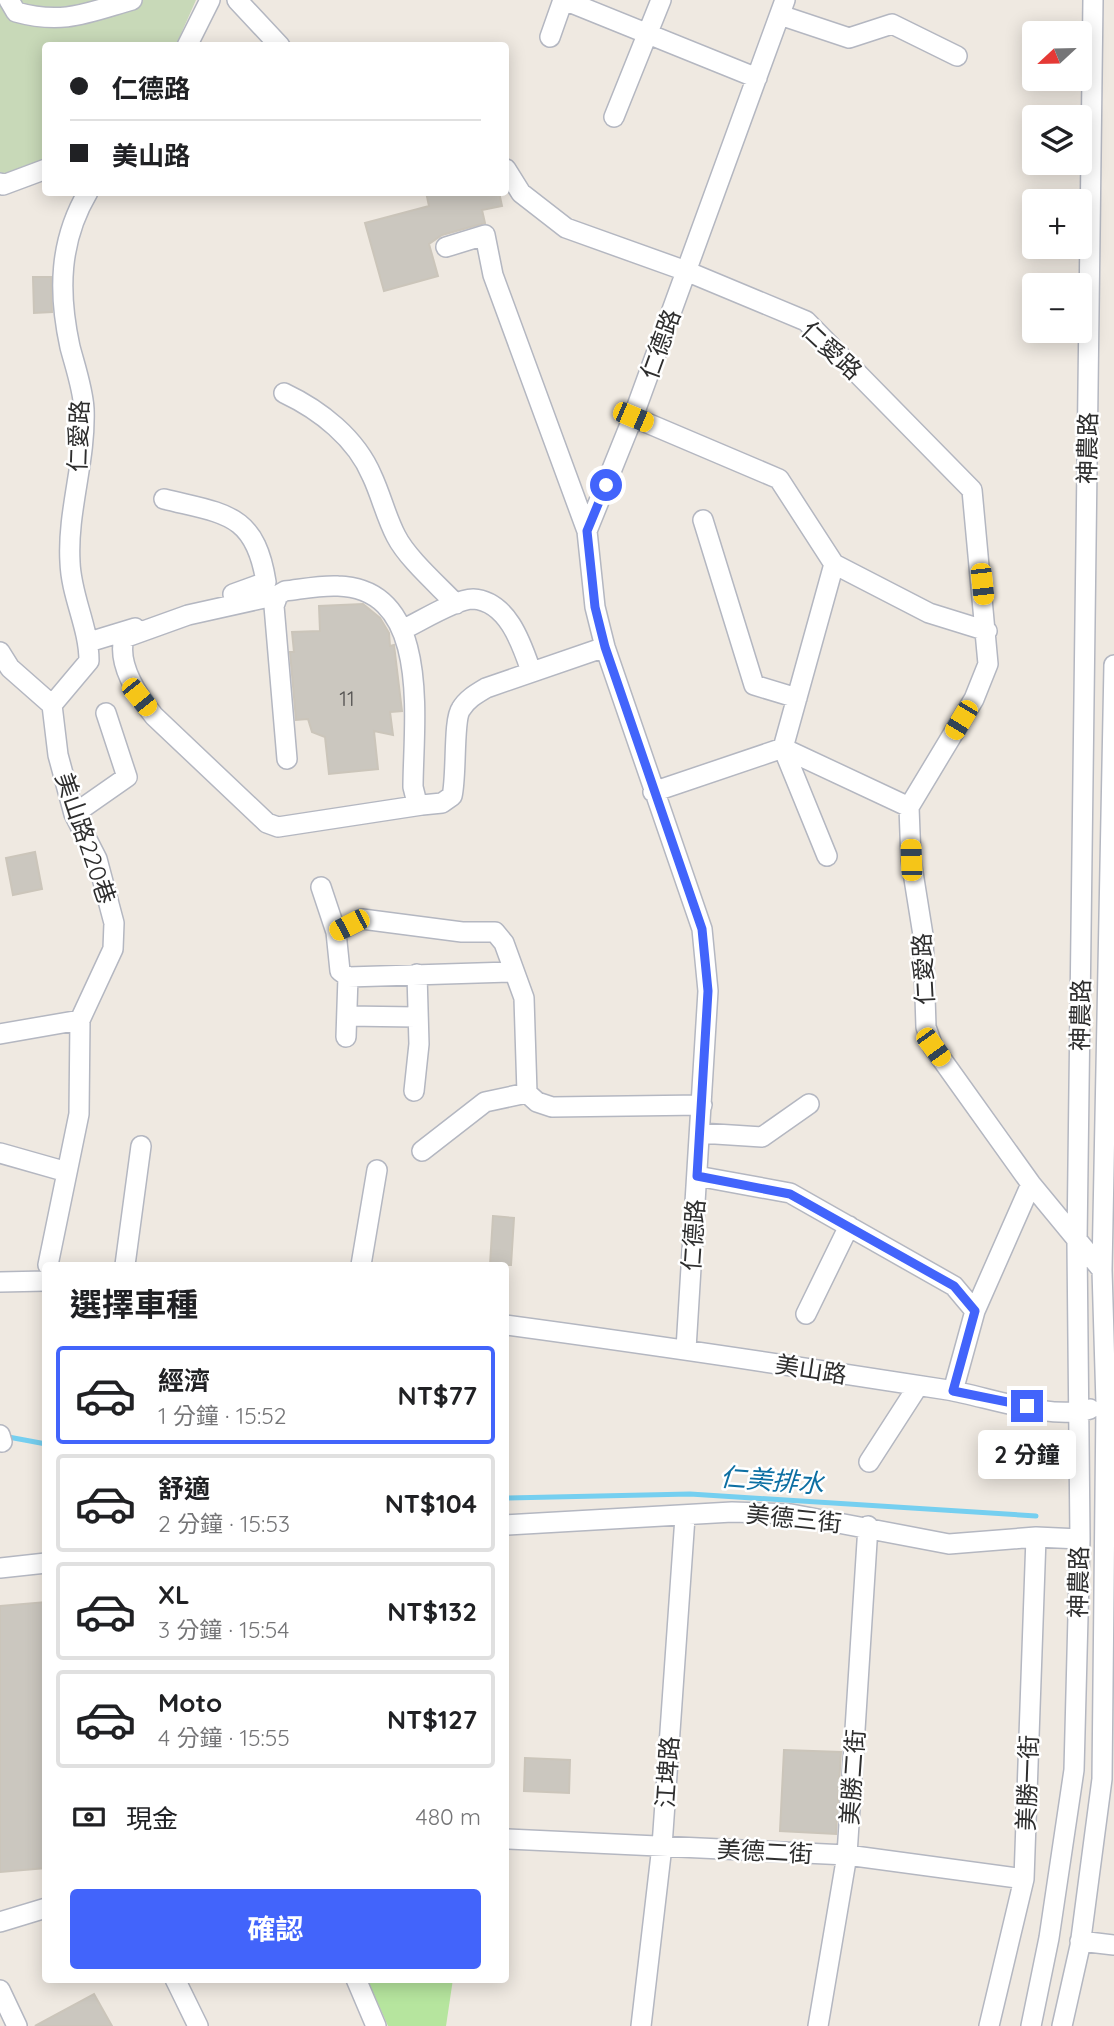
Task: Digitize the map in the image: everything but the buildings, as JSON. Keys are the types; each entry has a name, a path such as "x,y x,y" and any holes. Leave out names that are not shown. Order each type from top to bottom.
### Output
{"street":[{"path":"9,0 16,12 42,19 61,20 132,0"},
{"path":"189,42 205,0"},
{"path":"237,0 276,42"},
{"path":"550,37 564,0 649,32 757,78"},
{"path":"614,117 661,0"},
{"name":"神農路","path":"1031,2026 1049,1938 1074,1770 1080,1539 1077,1243 1093,0"},
{"path":"782,8 849,38 892,24 957,56"},
{"name":"仁德路","path":"686,1349 708,991 702,929 605,647 595,607 587,531 633,417 782,8"},
{"path":"0,183 3,185 42,170"},
{"name":"仁愛路","path":"509,174 521,193 566,228 686,271 806,321 972,490 988,664 974,699 909,807 911,860 923,935 926,1027 933,1047 1031,1184 1102,1270"},
{"name":"仁愛路","path":"86,196 72,218 63,257 66,327 84,407 82,453 69,529 70,566 89,642"},
{"path":"446,247 485,235 493,275 587,531"},
{"path":"284,393 329,419 371,472 397,538 456,604"},
{"path":"633,417 779,479 834,564 929,612 987,631"},
{"path":"0,652 10,668 52,705 89,661 89,642 266,582 262,554 240,523 219,513 164,499"},
{"path":"703,520 754,685 797,698"},
{"path":"827,856 783,748 834,564"},
{"path":"422,805 416,799 414,787 413,676 404,629 395,614 368,594 340,586 285,591 278,595 188,615 124,638 120,651 139,697 154,716 267,824 278,827 442,803 452,796 456,780 458,712 470,698 486,688 531,671 605,647"},
{"path":"278,595 274,606 287,759"},
{"path":"404,629 456,604 471,599 485,602 500,612 519,636 531,671"},
{"name":"神農路","path":"1062,2026 1080,1941 1102,1779 1111,1404 1102,1270 1114,665"},
{"name":"美山路220巷","path":"49,1262 79,1114 80,1020 113,949 114,923 97,859 74,814 58,755 52,705"},
{"path":"74,814 127,777 106,713"},
{"path":"653,792 783,748 909,807"},
{"path":"321,887 336,932 340,971 348,977 513,972"},
{"path":"336,932 362,919 426,925 462,932 495,932 503,943 524,998 527,1093 537,1102 552,1107 702,1105"},
{"path":"414,1091 419,1044 416,1017 418,974"},
{"path":"346,1037 348,977"},
{"path":"347,1016 416,1017"},
{"path":"0,1034 80,1020"},
{"path":"422,1150 485,1102 527,1093"},
{"path":"700,1133 762,1137 810,1104"},
{"path":"125,1262 141,1146"},
{"path":"0,1153 67,1172"},
{"path":"362,1262 377,1170"},
{"path":"697,1176 790,1194 954,1286 975,1311"},
{"path":"953,1391 975,1311 1031,1184"},
{"path":"806,1314 849,1226"},
{"path":"0,1282 42,1280"},
{"name":"美山路","path":"509,1325 686,1349 953,1391 1059,1412 1079,1412 1111,1404"},
{"path":"869,1462 918,1386"},
{"name":"美德三街","path":"509,1525 685,1517 732,1512 791,1514 868,1526 948,1544 1036,1537 1080,1539"},
{"name":"江埤路","path":"641,2026 662,1846 685,1517"},
{"name":"美勝二街","path":"818,2026 847,1855 868,1526"},
{"name":"美勝一街","path":"989,2026 1024,1879 1036,1537"},
{"path":"0,1568 42,1563"},
{"name":"美德二街","path":"509,1839 847,1855 1024,1879"},
{"path":"0,1922 42,1909"},
{"path":"1080,1941 1114,1945"},
{"path":"177,1983 198,2026"},
{"path":"358,1983 376,2026"},
{"path":"0,1990 17,2026"}],"green space":[{"path":"0,0 196,0 177,42 42,42 42,163 8,178 0,174"},
{"path":"369,1983 452,1983 446,2026 388,2026"}],"waterway":[{"name":"仁美排水","path":"3,1436 42,1443"},
{"name":"仁美排水","path":"509,1498 690,1494 1036,1516"}],"route":[{"path":"606,485 587,531 595,607 605,647 653,792 702,929 708,991 697,1176 790,1194 954,1286 975,1311 953,1391 1027,1406"}]}
